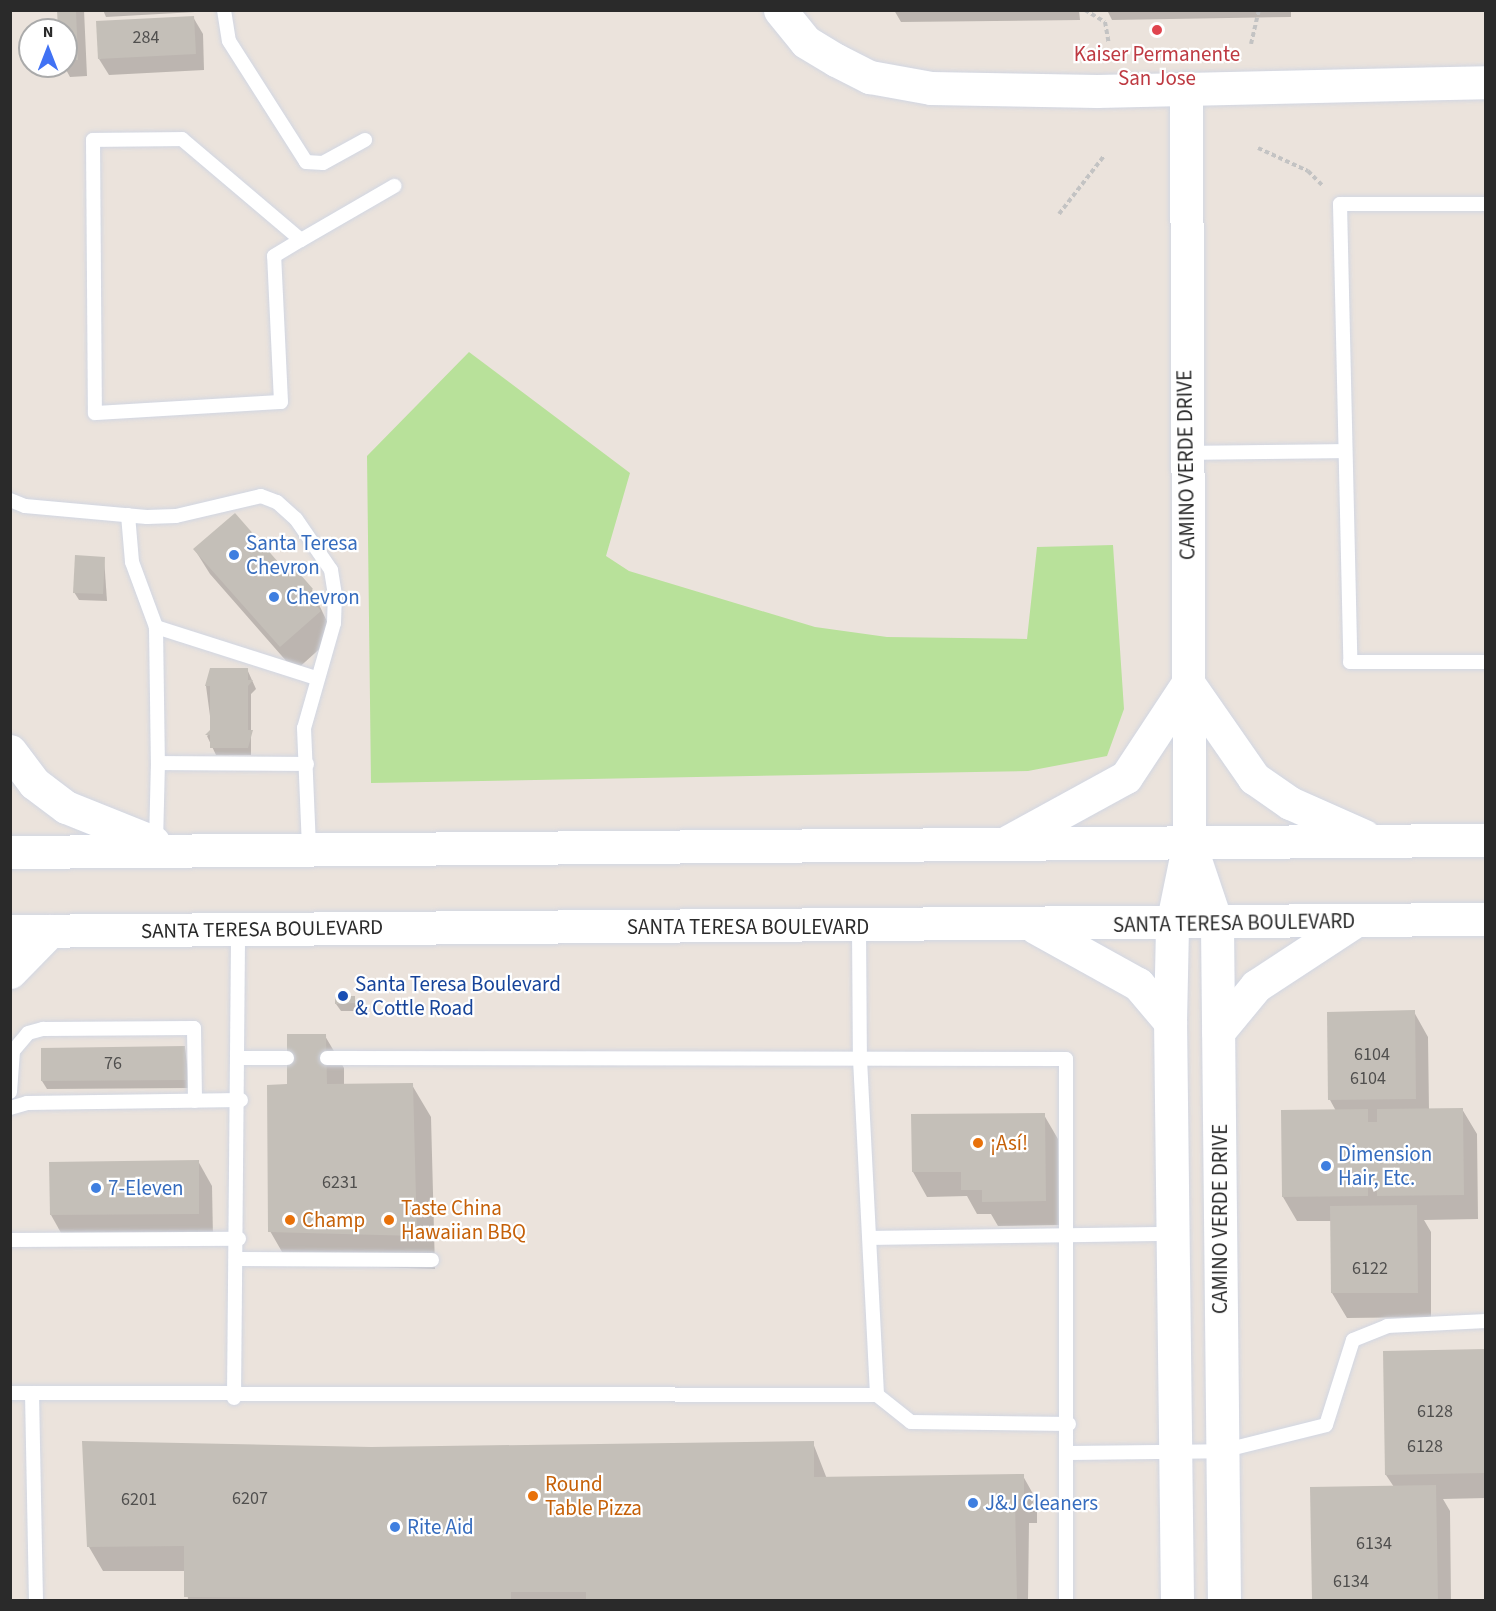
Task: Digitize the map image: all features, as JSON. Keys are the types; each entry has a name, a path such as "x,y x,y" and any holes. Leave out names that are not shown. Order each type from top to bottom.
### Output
{"main road":[{"path":"780,10 806,42 880,79 990,90 1485,82"},
{"name":"CAMINO VERDE DRIVE","path":"1177,1600 1169,1234 1170,1022 1172,926 1189,842 1185,453 1186,88"},
{"path":"1004,843 1126,777 1188,683 1254,778 1290,803 1374,840"},
{"path":"10,752 34,783 66,807 167,847"},
{"path":"10,852 167,847 309,849 1485,840"},
{"name":"CAMINO VERDE DRIVE","path":"1189,842 1217,926 1224,1600"},
{"name":"SANTA TERESA BOULEVARD","path":"10,931 1217,926 1485,919"},
{"path":"1218,1032 1256,986 1355,921"},
{"path":"1033,927 1138,984 1170,1022"},
{"path":"10,972 50,931"}],"lane":[{"path":"224,10 229,41 306,162 323,163 365,140"},
{"path":"302,240 182,139 93,140 95,412 281,402 274,256 302,240 394,186"},
{"path":"1485,204 1340,204 1350,662 1485,662"},
{"path":"1185,453 1344,451"},
{"path":"10,500 25,506 128,515 176,516 242,497 278,502 296,519 331,570 334,623 316,678 304,728 309,849"},
{"path":"128,515 132,562 156,627 158,763 167,847"},
{"path":"156,627 316,678"},
{"path":"158,763 307,764"},
{"path":"859,927 860,1059 873,1238 877,1395"},
{"path":"234,1398 241,1100 238,929"},
{"path":"10,1092 13,1051 28,1034 43,1029 194,1028 195,1101"},
{"path":"240,1058 287,1058"},
{"path":"327,1058 1066,1059 1069,1424 1066,1600"},
{"path":"10,1108 27,1102 241,1100"},
{"path":"873,1238 1068,1238 1169,1234"},
{"path":"10,1240 239,1239"},
{"path":"238,1259 432,1260"},
{"path":"1069,1452 1222,1451 1326,1425 1353,1340 1387,1326 1485,1322"},
{"path":"10,1393 234,1398 334,1390 877,1395 911,1422 1069,1424"},
{"path":"32,1394 36,1600"}],"path":[{"path":"1085,10 1105,22 1109,44"},
{"path":"1251,44 1259,10"},
{"path":"1258,148 1282,164 1308,171 1340,204"},
{"path":"1059,214 1104,156"}],"green space":[{"path":"469,352 630,473 606,556 629,571 815,627 887,637 1027,639 1037,547 1113,545 1124,709 1107,756 1028,771 371,783 367,456"}],"building":[{"path":"57,10 76,10 76,18 57,18"},
{"path":"194,16 196,54 98,59 96,21"},
{"path":"235,513 286,571 293,566 313,589 307,594 321,611 280,647 193,549"},
{"path":"75,555 105,557 103,594 73,593"},
{"path":"210,668 248,668 248,680 253,680 248,686 248,730 253,730 248,748 210,748 210,735 205,735 210,730 210,686 205,686"},
{"path":"335,996 355,996 355,1003 335,1004"},
{"path":"1415,1010 1416,1099 1328,1100 1327,1012"},
{"path":"287,1034 326,1034 327,1084 413,1083 417,1236 268,1232 267,1085 287,1084"},
{"path":"185,1046 186,1080 41,1081 41,1048"},
{"path":"1463,1108 1464,1195 1377,1196 1377,1183 1368,1183 1368,1196 1282,1197 1281,1110 1368,1109 1368,1122 1377,1122 1377,1109"},
{"name":"¡Así!","path":"1045,1113 1046,1201 982,1202 982,1190 961,1190 961,1172 912,1172 911,1114"},
{"path":"199,1160 199,1214 50,1215 49,1162"},
{"path":"1417,1205 1418,1293 1331,1293 1330,1206"},
{"path":"1486,1349 1486,1473 1385,1475 1383,1351"},
{"path":"82,1441 371,1447 814,1441 814,1477 1024,1474 1024,1499 1015,1499 1017,1600 586,1600 586,1592 511,1592 511,1600 184,1597 184,1546 87,1547"},
{"path":"1436,1485 1438,1600 1312,1600 1310,1487"}],"place":[{"name":"Kaiser Permanente San Jose","path":"1157,30"},
{"name":"Santa Teresa Chevron","path":"234,555"},
{"name":"Chevron","path":"274,597"},
{"name":"Santa Teresa Boulevard & Cottle Road","path":"343,996"},
{"name":"¡Así!","path":"978,1143"},
{"name":"Dimension Hair, Etc.","path":"1326,1166"},
{"name":"7-Eleven","path":"96,1188"},
{"name":"Champ","path":"290,1220"},
{"name":"Taste China Hawaiian BBQ","path":"389,1220"},
{"name":"Round Table Pizza","path":"533,1496"},
{"name":"J&J Cleaners","path":"973,1503"},
{"name":"Rite Aid","path":"395,1527"}]}
